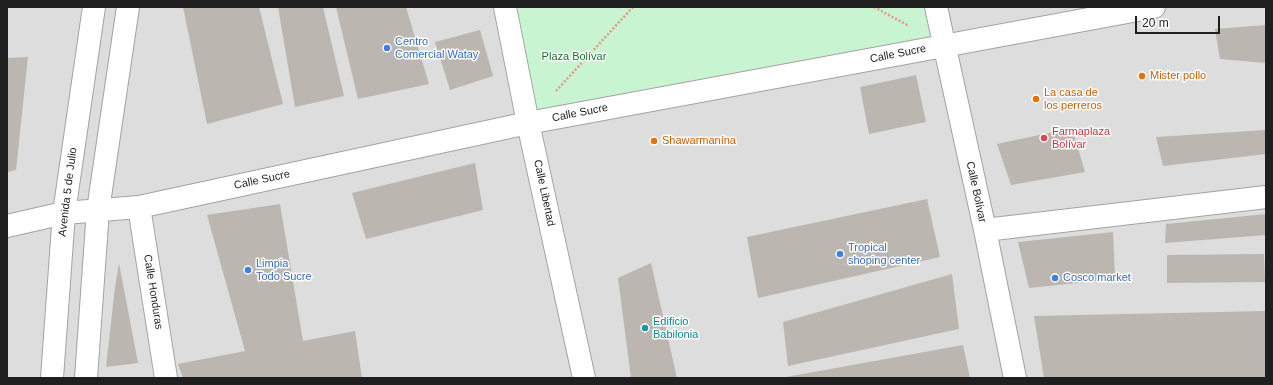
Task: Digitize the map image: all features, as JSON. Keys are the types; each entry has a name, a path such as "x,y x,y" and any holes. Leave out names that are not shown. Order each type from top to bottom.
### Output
{"street":[{"name":"Avenida 5 de Julio","path":"52,378 64,213 94,7"},
{"path":"86,378 98,210 128,7"},
{"name":"Calle Libertad","path":"505,7 528,123 584,378"},
{"name":"Calle Bolívar","path":"936,7 985,230 1015,378"},
{"name":"Calle Sucre","path":"7,226 64,213 139,207 528,123 1154,7"},
{"path":"985,230 1266,198"},
{"name":"Calle Honduras","path":"139,207 166,378"}],"path":[{"path":"554,92 633,7"}],"shaded area":[{"path":"7,7 1266,7 1266,378 7,378"}],"green space":[{"name":"Plaza Bolívar","path":"512,7 929,7 936,41 533,115"}],"building":[{"path":"183,7 259,7 283,104 207,124"},
{"path":"278,7 323,7 344,96 295,107"},
{"path":"336,7 406,7 429,84 358,99"},
{"path":"1266,25 1266,63 1220,59 1215,29"},
{"path":"480,30 493,76 450,90 435,42"},
{"path":"28,57 16,170 7,172 7,58"},
{"path":"916,75 926,122 869,134 860,87"},
{"path":"1072,128 1085,172 1011,185 997,144"},
{"path":"1266,130 1266,154 1163,166 1156,137"},
{"path":"475,163 483,210 366,239 352,193"},
{"path":"927,199 940,257 758,298 747,237"},
{"path":"280,204 303,341 355,331 362,378 183,378 178,364 245,351 207,215"},
{"path":"1266,214 1266,235 1165,243 1166,224"},
{"path":"1113,232 1115,279 1029,288 1018,242"},
{"path":"1264,254 1265,282 1167,283 1167,255"},
{"path":"119,263 138,363 106,367 115,287"},
{"name":"Edificio Babilonia","path":"651,263 677,378 631,378 618,278"},
{"path":"952,274 959,329 788,366 783,322"},
{"path":"1266,311 1266,378 1044,378 1034,316"},
{"path":"963,345 970,378 786,378 786,377"}],"place":[{"name":"Centro Comercial Watay","path":"387,48"},
{"name":"Mister pollo","path":"1142,76"},
{"name":"La casa de los perreros","path":"1036,99"},
{"name":"Farmaplaza Bolívar","path":"1044,138"},
{"name":"Shawarmanína","path":"654,141"},
{"name":"Tropical shoping center","path":"840,254"},
{"name":"Limpia Todo Sucre","path":"248,270"},
{"name":"Cosco market","path":"1055,278"},
{"name":"Edificio Babilonia","path":"645,328"}]}
